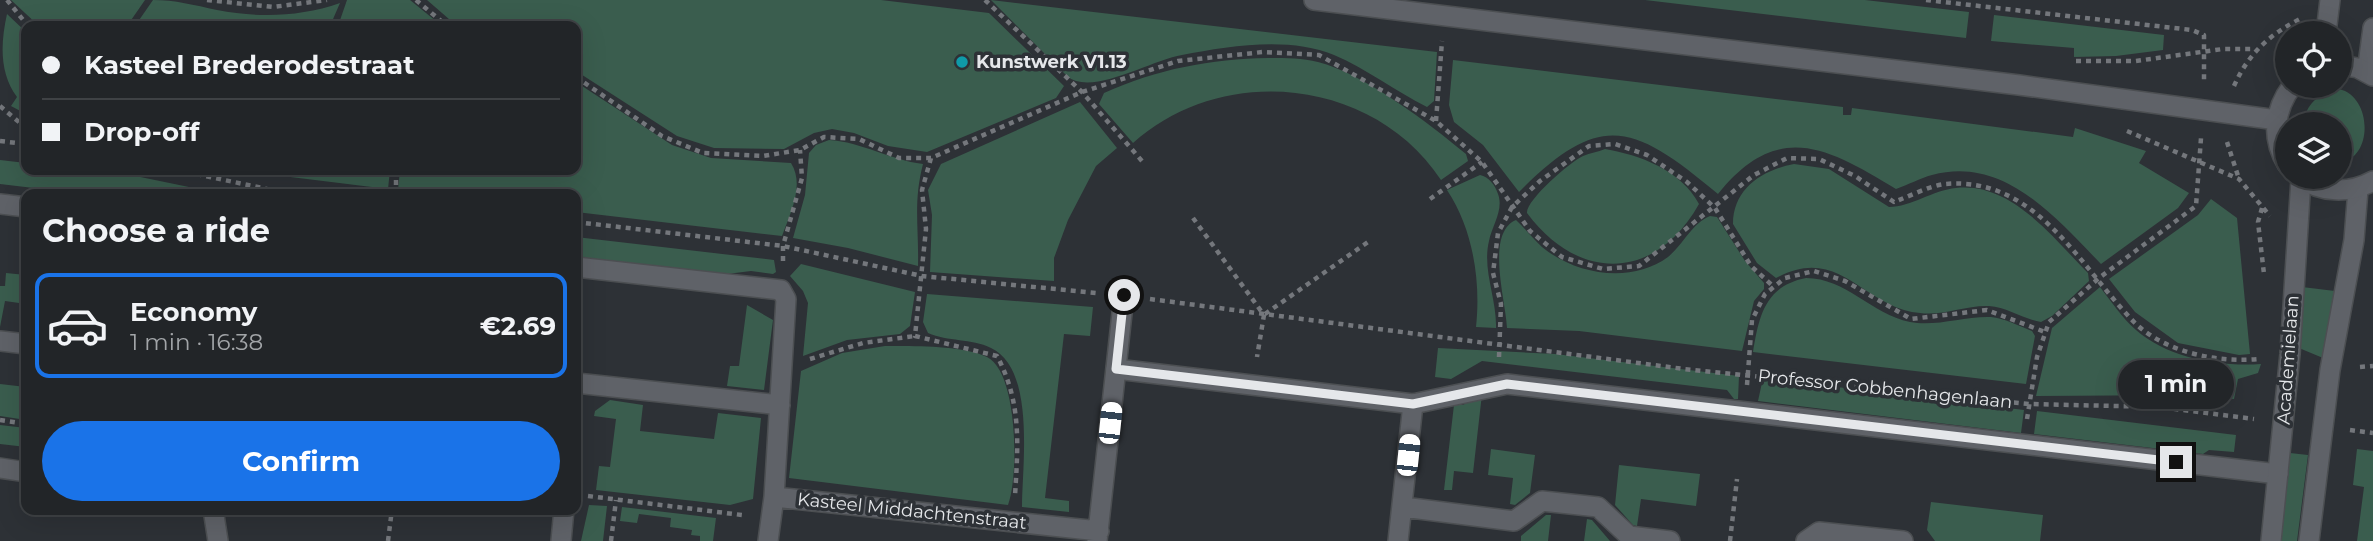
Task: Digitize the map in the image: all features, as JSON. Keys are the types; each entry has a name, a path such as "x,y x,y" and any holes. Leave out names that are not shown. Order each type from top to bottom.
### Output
{"street":[{"path":"1314,0 2203,108 2275,120"},
{"path":"2327,21 2330,0"},
{"path":"2352,69 2370,74 2373,28"},
{"path":"2309,541 2330,370 2365,185"},
{"name":"Academielaan","path":"2271,541 2290,354 2299,189"},
{"path":"0,204 21,206"},
{"path":"581,268 781,290"},
{"name":"Kasteel Middachtenstraat","path":"781,290 786,299 774,497 1014,522 1098,536"},
{"path":"1098,536 1124,295"},
{"path":"0,341 21,343"},
{"path":"1116,369 1253,382 1413,404 1507,384 2278,474"},
{"path":"581,387 780,405"},
{"path":"1398,541 1413,404"},
{"path":"0,468 21,471"},
{"path":"768,541 774,497"},
{"path":"1403,507 1514,521 1542,501 1598,507 1629,536 1670,541"},
{"path":"215,515 218,541"},
{"path":"561,541 563,515"},
{"path":"1806,541 1819,532 1903,541"}],"path":[{"path":"7,0 24,21"},
{"path":"207,0 274,7 327,0"},
{"path":"416,0 441,21"},
{"path":"985,0 1082,92 1142,161"},
{"path":"1926,0 2192,30 2204,35 2203,108 2196,206 2098,278 2049,321 2037,357 2024,444"},
{"path":"1436,121 1443,15"},
{"path":"2066,61 2136,61 2205,51 2256,50"},
{"path":"581,80 662,136 703,153 763,156 800,150 824,137 859,139 899,158 931,158 1082,92 1178,61 1264,52 1319,55 1436,121 1482,162 1530,231 1562,257 1603,269 1639,266 1754,175 1787,158 1819,159 1855,176 1895,202 1944,184 1980,187 2022,201 2057,232 2137,325 2179,351 2242,361 2290,354"},
{"path":"0,106 21,124"},
{"path":"0,141 21,143"},
{"path":"1496,386 1501,303 1493,273 1498,233 1512,207 1540,181 1589,146 1615,144 1647,155 1687,182 1715,208 1751,266 1774,287"},
{"path":"781,290 783,246 802,178 800,150"},
{"path":"915,336 926,229 922,190 931,158"},
{"path":"1430,199 1482,162"},
{"path":"198,175 258,189"},
{"path":"2239,179 2262,208"},
{"path":"1193,218 1264,315 1253,382"},
{"path":"581,223 783,246"},
{"path":"1264,315 1368,242"},
{"path":"1745,412 1752,320 1765,294 1785,278 1814,271 1845,281 1911,319 1987,310 2045,332"},
{"path":"783,372 820,354 863,343 915,336 997,356 1011,382 1019,436 1014,522"},
{"name":"Professor Cobbenhagenlaan","path":"1500,346 2029,404 2159,407 2258,419"},
{"path":"2330,370 2373,366"},
{"path":"0,420 21,423"},
{"path":"1730,541 1737,479"},
{"path":"584,496 771,518"},
{"path":"611,541 616,500"},
{"path":"388,541 391,515"}],"green space":[{"path":"11,0 145,0 130,21 34,21"},
{"path":"153,0 232,13 263,15 310,11 340,3 332,21 138,21"},
{"path":"347,0 410,0 436,21 340,21"},
{"path":"427,0 881,0 989,13 1064,86 1056,98 927,152 888,146 854,133 832,129 814,133 784,149 714,148 677,136 581,74 581,21 451,21"},
{"path":"991,0 1437,52 1434,101 1427,107 1334,55 1316,49 1278,44 1200,52 1169,58 1106,80 1078,81 1067,76"},
{"path":"1645,0 1865,0 1969,12 1966,38"},
{"path":"7,14 21,27 21,111 11,106 17,97 7,79 3,37"},
{"path":"1994,15 2164,35 2163,50 2116,56 2074,57 2074,48 1991,41"},
{"path":"1268,58 1312,61 1355,77 1434,129 1466,154 1468,161 1441,180 1412,146 1377,120 1338,102 1296,93 1252,92 1210,100 1169,117 1133,143 1099,104 1104,93 1164,72 1205,63"},
{"path":"1453,60 1843,107 1843,115 1851,115 1852,108 2073,137 2075,128 2146,151 2139,163 2189,193 2178,208 2101,264 2047,210 2005,182 1982,174 1958,171 1932,175 1896,189 1848,162 1804,148 1783,149 1762,156 1740,171 1718,194 1663,152 1640,141 1618,136 1596,138 1573,147 1548,165 1519,192 1483,145 1454,122 1449,105"},
{"path":"581,85 672,145 711,158 791,163 797,181 792,209 782,236 581,213 581,189 398,189 400,175 581,175"},
{"path":"2352,96 2358,103 2365,127 2359,150 2352,157 2352,112 2307,112 2315,100"},
{"path":"1080,102 1117,148 1096,166 1068,220 1054,258 1054,281 930,272 932,215 928,190 941,164"},
{"path":"829,140 923,164 917,203 918,266 848,248 793,238 805,195 809,153 816,145"},
{"path":"1605,149 1632,155 1671,173 1682,182 1699,204 1681,229 1661,248 1639,259 1616,264 1593,261 1570,252 1548,236 1527,213 1534,199 1559,173 1583,156"},
{"path":"0,160 21,162 21,175 131,175 199,189 42,189 0,184"},
{"path":"1794,164 1829,169 1889,207 1956,188 1976,188 1995,194 2013,203 2046,229 2088,273 2089,281 2052,316 2041,322 1989,306 1929,314 1900,309 1835,272 1817,268 1798,269 1776,278 1757,263 1733,224 1734,212 1744,191 1752,183 1771,171"},
{"path":"274,175 389,175 388,189"},
{"path":"1480,175 1497,191 1500,206 1487,252 1496,328 1476,327 1477,292 1473,256 1463,221 1447,190"},
{"path":"2211,199 2237,218 2250,354 2239,355 2178,343 2135,312 2109,279 2198,215"},
{"path":"1710,216 1717,217 1745,261 1764,283 1764,289 1754,301 1742,351 1579,331 1507,328 1499,253 1501,239 1507,227 1516,220 1542,247 1556,257 1587,270 1621,273 1637,271 1668,257 1698,224"},
{"path":"581,238 774,260 776,272 773,274 751,271 719,275 581,259"},
{"path":"801,264 915,292 910,326 900,334 847,340 803,356 808,303 803,291 790,276"},
{"path":"6,273 21,274 21,303 5,301 0,327 0,286 5,286"},
{"path":"1806,278 1834,284 1883,312 1910,322 1930,323 1991,317 2032,331 2035,336 2026,384 1753,352 1766,304 1781,288"},
{"path":"2100,287 2131,325 2163,348 2211,362 2261,364 2258,373 2238,379 2234,399 2191,395 2036,396 2052,328"},
{"path":"2302,287 2335,291 2323,358 2299,348"},
{"path":"927,294 1093,307 1090,336 1064,334 1045,498 1069,501 1069,512 1022,507 1023,420 1021,397 1015,376 1005,359 991,348 928,333 923,322"},
{"path":"747,305 773,320 764,390 727,386 730,366 739,366"},
{"path":"885,346 964,350 987,357 997,366 1005,382 1013,426 1014,472 1008,505 789,478 801,371 842,353"},
{"path":"1438,348 1555,354 1739,376 1738,399 1734,399 1727,390 1482,361 1451,379 1435,377"},
{"path":"1763,378 2024,410 2021,433 1758,401"},
{"path":"0,384 21,386 21,419 0,416"},
{"path":"1482,394 1473,473 1454,471 1452,490 1444,490 1454,405 1463,405"},
{"path":"610,400 643,405 640,431 714,439 718,413 761,418 753,499 730,505 596,490 599,466 610,467 616,419 594,416 595,411"},
{"path":"2037,411 2236,435 2234,452 2209,450 2203,454 2034,434"},
{"path":"0,425 21,427 21,446 0,444"},
{"path":"1491,449 1535,455 1530,493 1515,505 1510,504 1513,478 1488,475"},
{"path":"2357,449 2373,451 2373,541 2357,541 2364,487 2353,485"},
{"path":"2290,453 2308,455 2297,541 2280,541"},
{"path":"1619,465 1700,474 1696,506 1641,499 1637,526 1633,525 1615,505"},
{"path":"1931,502 2043,515 2040,541 1935,541 1927,530"},
{"path":"589,505 607,506 603,541 581,541"},
{"path":"622,507 716,518 713,541 700,541 700,536 691,535 692,530 670,527 671,518 639,514 637,523 620,521"},
{"path":"1546,515 1551,515 1548,541 1521,541 1521,536"},
{"path":"1587,519 1592,520 1610,541 1584,541"}],"place":[{"name":"Kunstwerk V1.13","path":"962,62"}],"route":[{"path":"1124,295 1116,369 1253,382 1413,404 1507,384 2176,462"}]}
